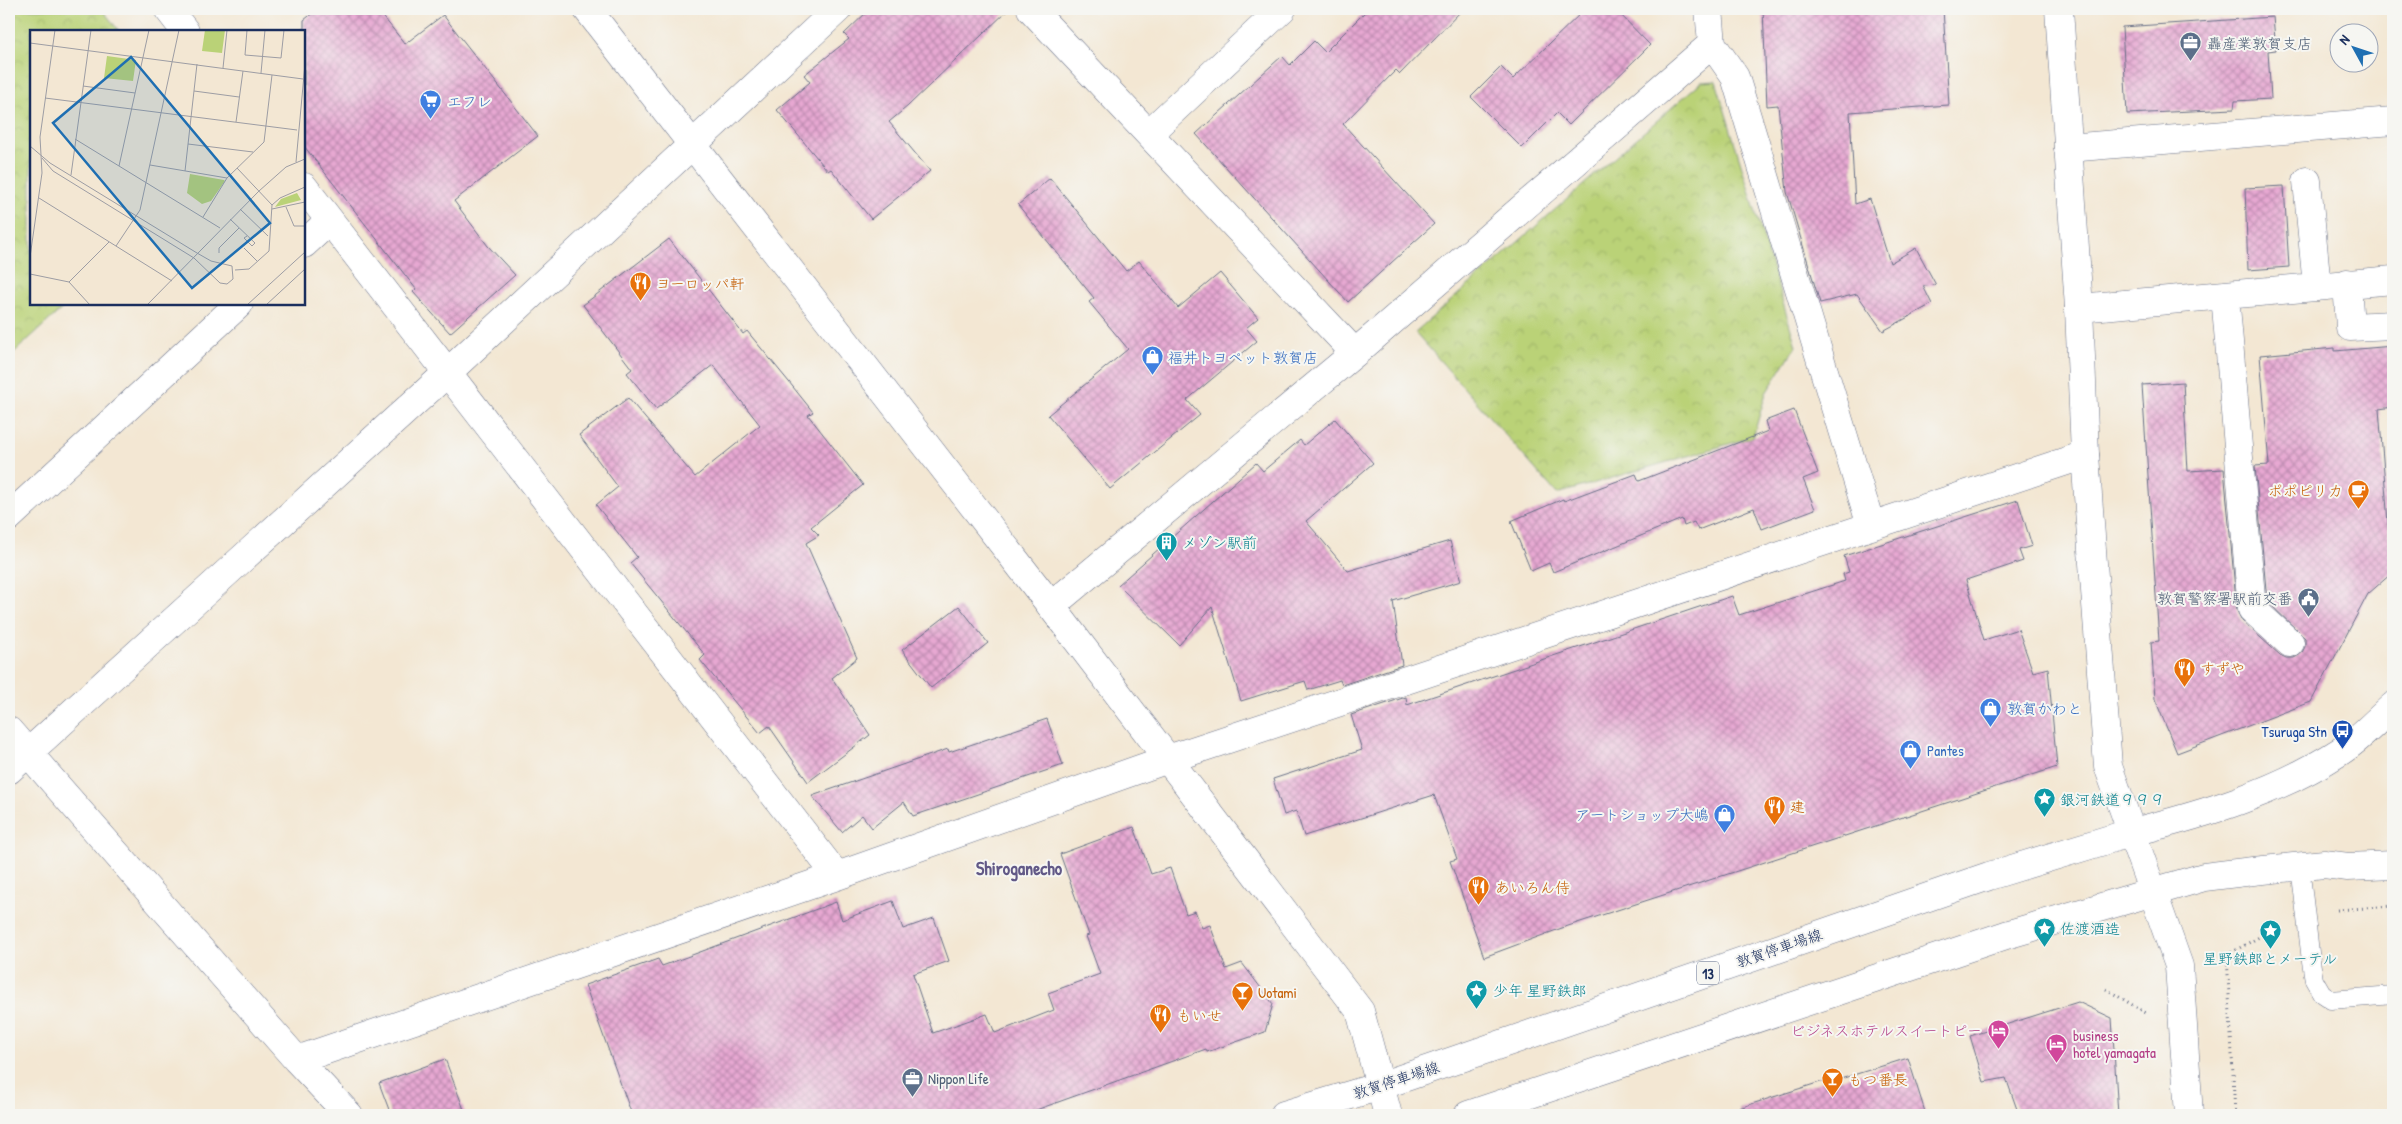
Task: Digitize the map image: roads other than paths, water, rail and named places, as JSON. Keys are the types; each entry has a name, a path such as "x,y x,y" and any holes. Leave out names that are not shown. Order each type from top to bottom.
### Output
{"street":[{"path":"168,9 184,30"},
{"path":"586,9 1051,606 1360,1010 1388,1115"},
{"path":"18,761 446,374 838,9"},
{"path":"1030,9 1355,353"},
{"path":"1149,133 1282,9"},
{"path":"1709,9 1712,44 1735,77 1871,526"},
{"path":"2058,9 2079,308 2085,455 2108,766 2112,783 2133,832 2179,966 2189,1115"},
{"path":"1051,606 1355,353 1712,44"},
{"path":"2068,148 2393,121"},
{"path":"2307,181 2317,287"},
{"path":"305,188 446,374 837,876"},
{"path":"305,243 329,221"},
{"path":"2079,308 2393,280"},
{"path":"2347,283 2350,328 2393,325"},
{"path":"2225,295 2252,609 2290,643"},
{"path":"9,517 239,305"},
{"path":"297,1060 837,876 1168,759 2085,455"},
{"name":"敦賀停車場線","path":"1284,1115 1380,1086 1989,876 2133,832 2230,805 2307,771 2343,750 2393,706"},
{"path":"9,730 18,761 349,1115"},
{"path":"1468,1115 2006,935 2204,877 2324,864 2348,867 2393,865"}],"lane":[{"path":"2300,866 2314,980 2322,994 2331,1000 2393,995"}],"place":[{"name":"轟産業敦賀支店","path":"2191,62"},
{"name":"エフレ","path":"431,120"},
{"name":"ヨーロッパ軒","path":"640,302"},
{"name":"福井トヨペット敦賀店","path":"1152,376"},
{"name":"ポポピリカ","path":"2359,509"},
{"name":"メゾン駅前","path":"1166,561"},
{"name":"敦賀警察署駅前交番","path":"2308,617"},
{"name":"すずや","path":"2184,687"},
{"name":"敦賀かわと","path":"1991,727"},
{"name":"Tsuruga Stn","path":"2343,750"},
{"name":"Pantes","path":"1911,769"},
{"name":"銀河鉄道９９９","path":"2044,818"},
{"name":"建","path":"1774,825"},
{"name":"アートショップ大嶋","path":"1725,833"},
{"name":"あいろん侍","path":"1479,906"},
{"name":"佐渡酒造","path":"2044,947"},
{"name":"星野鉄郎とメーテル","path":"2270,949"},
{"name":"少年 星野鉄郎","path":"1477,1009"},
{"name":"Uotami","path":"1242,1011"},
{"name":"もいせ","path":"1161,1034"},
{"name":"ビジネスホテルスイートピー","path":"1998,1049"},
{"name":"business hotel yamagata","path":"2057,1063"},
{"name":"Nippon Life","path":"912,1097"},
{"name":"もつ番長","path":"1832,1098"}],"district":[{"name":"Shiroganecho","path":"1019,868"}]}
